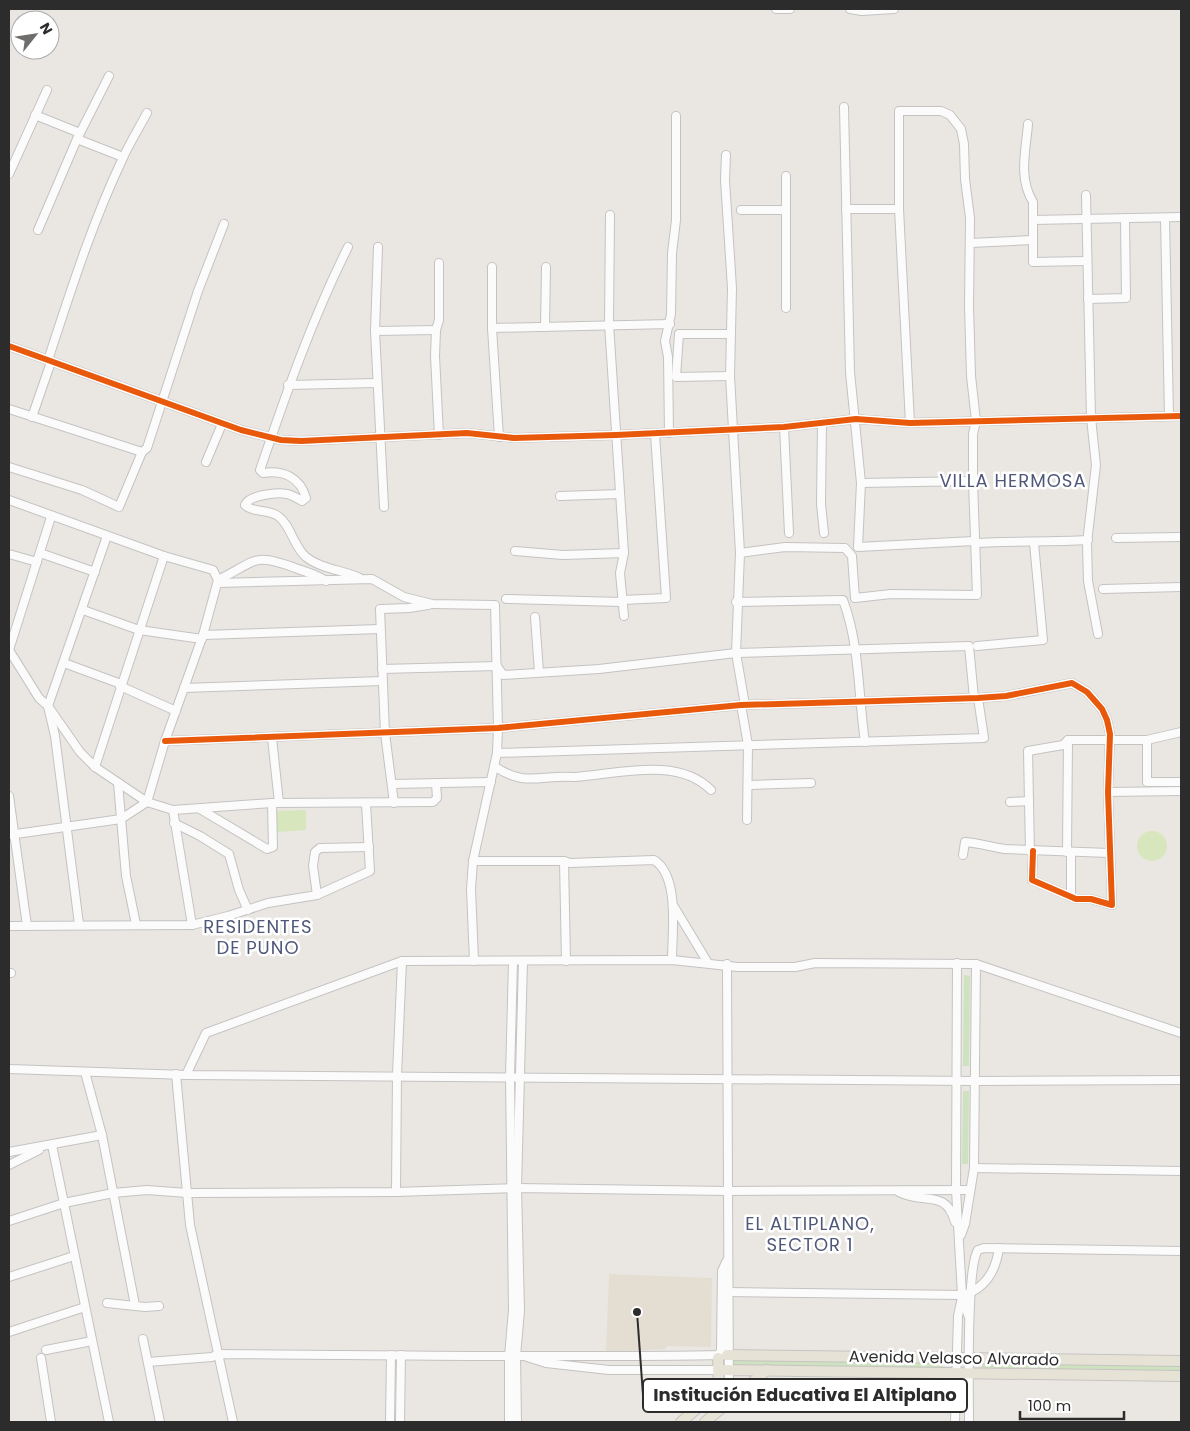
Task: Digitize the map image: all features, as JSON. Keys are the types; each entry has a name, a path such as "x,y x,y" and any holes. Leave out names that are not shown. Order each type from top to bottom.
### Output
{"main road":[{"name":"Avenida Velasco Alvarado","path":"722,1356 1181,1361"},
{"path":"681,1422 715,1394 723,1370 722,1356"},
{"name":"Avenida Velasco Alvarado","path":"723,1370 1181,1376"},
{"path":"705,1422 767,1370"}],"street":[{"path":"776,9 790,9"},
{"path":"850,9 862,11 894,9"},
{"path":"38,230 79,136 109,76"},
{"path":"9,174 47,90"},
{"path":"844,107 850,372 861,483 858,547 1088,540"},
{"path":"740,553 785,548 845,548 852,556 855,598 891,594 977,595 973,481 973,434 976,421 971,376 970,218 961,128 950,115 941,112 899,112 899,208 910,423"},
{"path":"32,417 68,299 123,158 147,113"},
{"path":"35,115 123,158"},
{"path":"669,433 668,357 665,340 670,324 673,239 676,220 676,116"},
{"path":"1028,124 1024,176 1028,194 1033,202 1033,262 1087,261"},
{"path":"726,155 725,180 732,288 730,376 740,553 736,602 736,653 748,745 749,785 747,820"},
{"path":"786,176 786,308"},
{"path":"1086,195 1091,418 1096,465 1088,540 1088,581 1098,634"},
{"path":"846,210 899,208"},
{"path":"741,210 786,210"},
{"path":"610,215 609,324 624,553 620,573 624,616"},
{"path":"1033,220 1181,217"},
{"path":"1088,299 1126,298 1124,218"},
{"path":"1165,218 1169,416"},
{"path":"9,467 82,490 119,507 142,452 147,448 161,401 224,224"},
{"path":"970,243 1033,240"},
{"path":"348,246 325,292 288,385 260,470 263,473 277,470 288,474 298,483 306,498 302,501 287,494 275,494 252,499 246,505 249,509 277,516 296,546 307,558 335,571 379,582 385,588 404,597 432,604"},
{"path":"378,247 375,331 376,383 384,507"},
{"path":"439,263 440,320 436,330 435,356 439,435"},
{"path":"492,267 492,328 499,437"},
{"path":"546,267 546,327"},
{"path":"492,328 670,324"},
{"path":"375,331 436,330"},
{"path":"730,376 676,377 680,334 731,334"},
{"path":"9,346 222,424 271,437 301,441 467,433 499,437 654,434 784,427 856,419 910,423 1181,416"},
{"path":"288,385 376,383"},
{"path":"9,409 142,452"},
{"path":"822,423 824,533"},
{"path":"206,462 222,424"},
{"path":"784,427 789,533"},
{"path":"506,599 622,601 666,598 654,434"},
{"path":"861,483 973,481"},
{"path":"560,496 620,494"},
{"path":"9,500 51,517 164,556 213,570 218,579 202,637 165,741 147,802 121,819 12,835"},
{"path":"51,517 9,650 39,698 48,706 65,733 95,767 118,783 147,802 173,810 276,803 366,804 433,802 437,798 436,782"},
{"path":"79,924 68,827 55,736 48,706 83,610 107,536"},
{"path":"1116,538 1181,537"},
{"path":"977,646 1043,640 1034,543"},
{"path":"515,551 563,555 624,553"},
{"path":"40,553 96,572"},
{"path":"9,554 37,562"},
{"path":"95,767 120,685 164,556"},
{"path":"218,579 249,562 263,558 311,572 326,581"},
{"path":"218,579 326,581 362,579"},
{"path":"1103,589 1181,587"},
{"path":"736,602 843,600 855,648 859,701 865,742"},
{"path":"394,803 385,734 380,609 409,608 432,604 495,605 498,728 494,766 474,861 471,889 474,961"},
{"path":"83,610 140,630 202,637 380,629"},
{"path":"535,617 539,672"},
{"path":"496,753 984,738 969,646 736,653 599,669 503,675 497,666"},
{"path":"64,663 120,685 176,711"},
{"path":"382,669 497,666"},
{"path":"184,688 382,681"},
{"path":"165,741 385,734 498,728 743,705 976,698 1006,696 1072,683 1087,692 1102,709 1110,734 1108,741 1108,792 1112,905 1071,897 1032,880 1028,751 1063,745 1068,740 1108,741 1147,740 1181,732"},
{"path":"200,809 267,849 273,847 276,803 272,738"},
{"path":"1068,740 1071,897"},
{"path":"1147,740 1147,782 1181,782"},
{"path":"494,766 506,774 522,780 559,776 575,777 674,770 698,778 711,790"},
{"path":"392,784 491,782"},
{"path":"118,783 126,876 136,924"},
{"path":"749,785 811,783"},
{"path":"1108,792 1181,791"},
{"path":"9,796 12,835 27,926"},
{"path":"1010,802 1029,801"},
{"path":"9,926 79,924 192,925 268,903 317,895 370,871 366,804"},
{"path":"173,810 192,925"},
{"path":"174,823 229,854 239,890 248,910"},
{"path":"963,855 965,842 982,843 992,848 1005,849 1109,853"},
{"path":"317,895 313,866 314,852 320,848 369,847"},
{"path":"474,861 564,861 570,863 654,860 660,864 672,892 672,960"},
{"path":"564,861 566,961"},
{"path":"672,903 708,963"},
{"path":"186,1075 206,1033 402,961 672,960 726,964 738,967 795,967 815,963 976,964 1181,1033"},
{"path":"396,1192 397,1075 402,961"},
{"path":"513,961 510,1077 514,1189"},
{"path":"517,1422 513,1310 514,1189 523,961"},
{"path":"955,1422 958,1316 962,1295 956,1190 957,963"},
{"path":"722,1356 727,1292 728,1079 726,964"},
{"path":"959,1239 965,1224 974,1168 976,964"},
{"path":"9,1069 186,1075 397,1075 957,1081 1181,1080"},
{"path":"86,1072 102,1135 135,1306"},
{"path":"176,1074 190,1225 234,1422"},
{"path":"9,1152 102,1135"},
{"path":"9,1165 52,1145"},
{"path":"52,1145 109,1422"},
{"path":"974,1168 1181,1171"},
{"path":"9,1221 64,1203 147,1190 187,1193 396,1192 514,1189 728,1191 970,1190"},
{"path":"896,1191 908,1197 940,1200 947,1204 953,1214 959,1239"},
{"path":"969,1422 970,1320 975,1254 984,1248 1181,1251"},
{"path":"727,1292 962,1295 972,1293 994,1270 999,1248"},
{"path":"9,1277 74,1256"},
{"path":"722,1356 722,1271 727,1260"},
{"path":"962,1295 970,1320"},
{"path":"107,1303 159,1306"},
{"path":"9,1332 85,1307"},
{"path":"143,1339 160,1422"},
{"path":"46,1350 92,1341"},
{"path":"148,1362 212,1357 218,1354 605,1358 722,1356"},
{"path":"390,1422 391,1355"},
{"path":"400,1422 401,1355"},
{"path":"516,1356 546,1363 609,1370 723,1370 729,1403"},
{"path":"509,1422 516,1356"},
{"path":"41,1358 51,1422"},
{"path":"715,1394 716,1413"}],"shaded area":[{"path":"609,1274 712,1278 711,1347 666,1346 666,1349 606,1352"}],"green space":[{"path":"306,810 306,830 277,832 277,811"},
{"path":"1152,831 1158,832 1166,840 1166,852 1158,860 1152,861 1146,860 1138,852 1137,846 1138,840 1146,832"},
{"path":"964,975 970,976 969,1066 963,1066"},
{"path":"963,1091 969,1091 968,1164 962,1164"},
{"path":"732,1360 943,1361 943,1369 733,1365"},
{"path":"982,1362 1181,1365 1181,1372 982,1369"}],"cycle path":[{"path":"9,346 241,430 281,440 301,441 467,433 514,438 616,435 784,427 856,419 910,423 1181,416"},
{"path":"165,741 498,728 741,705 978,698 1006,696 1072,683 1087,692 1102,709 1110,734 1108,792 1112,905 1091,899 1076,899 1032,880 1033,851"}],"place":[{"name":"Institución Educativa El Altiplano","path":"637,1312"}],"district":[{"name":"VILLA HERMOSA","path":"1013,480"},
{"name":"RESIDENTES DE PUNO","path":"258,936"},
{"name":"EL ALTIPLANO, SECTOR 1","path":"810,1233"}]}
